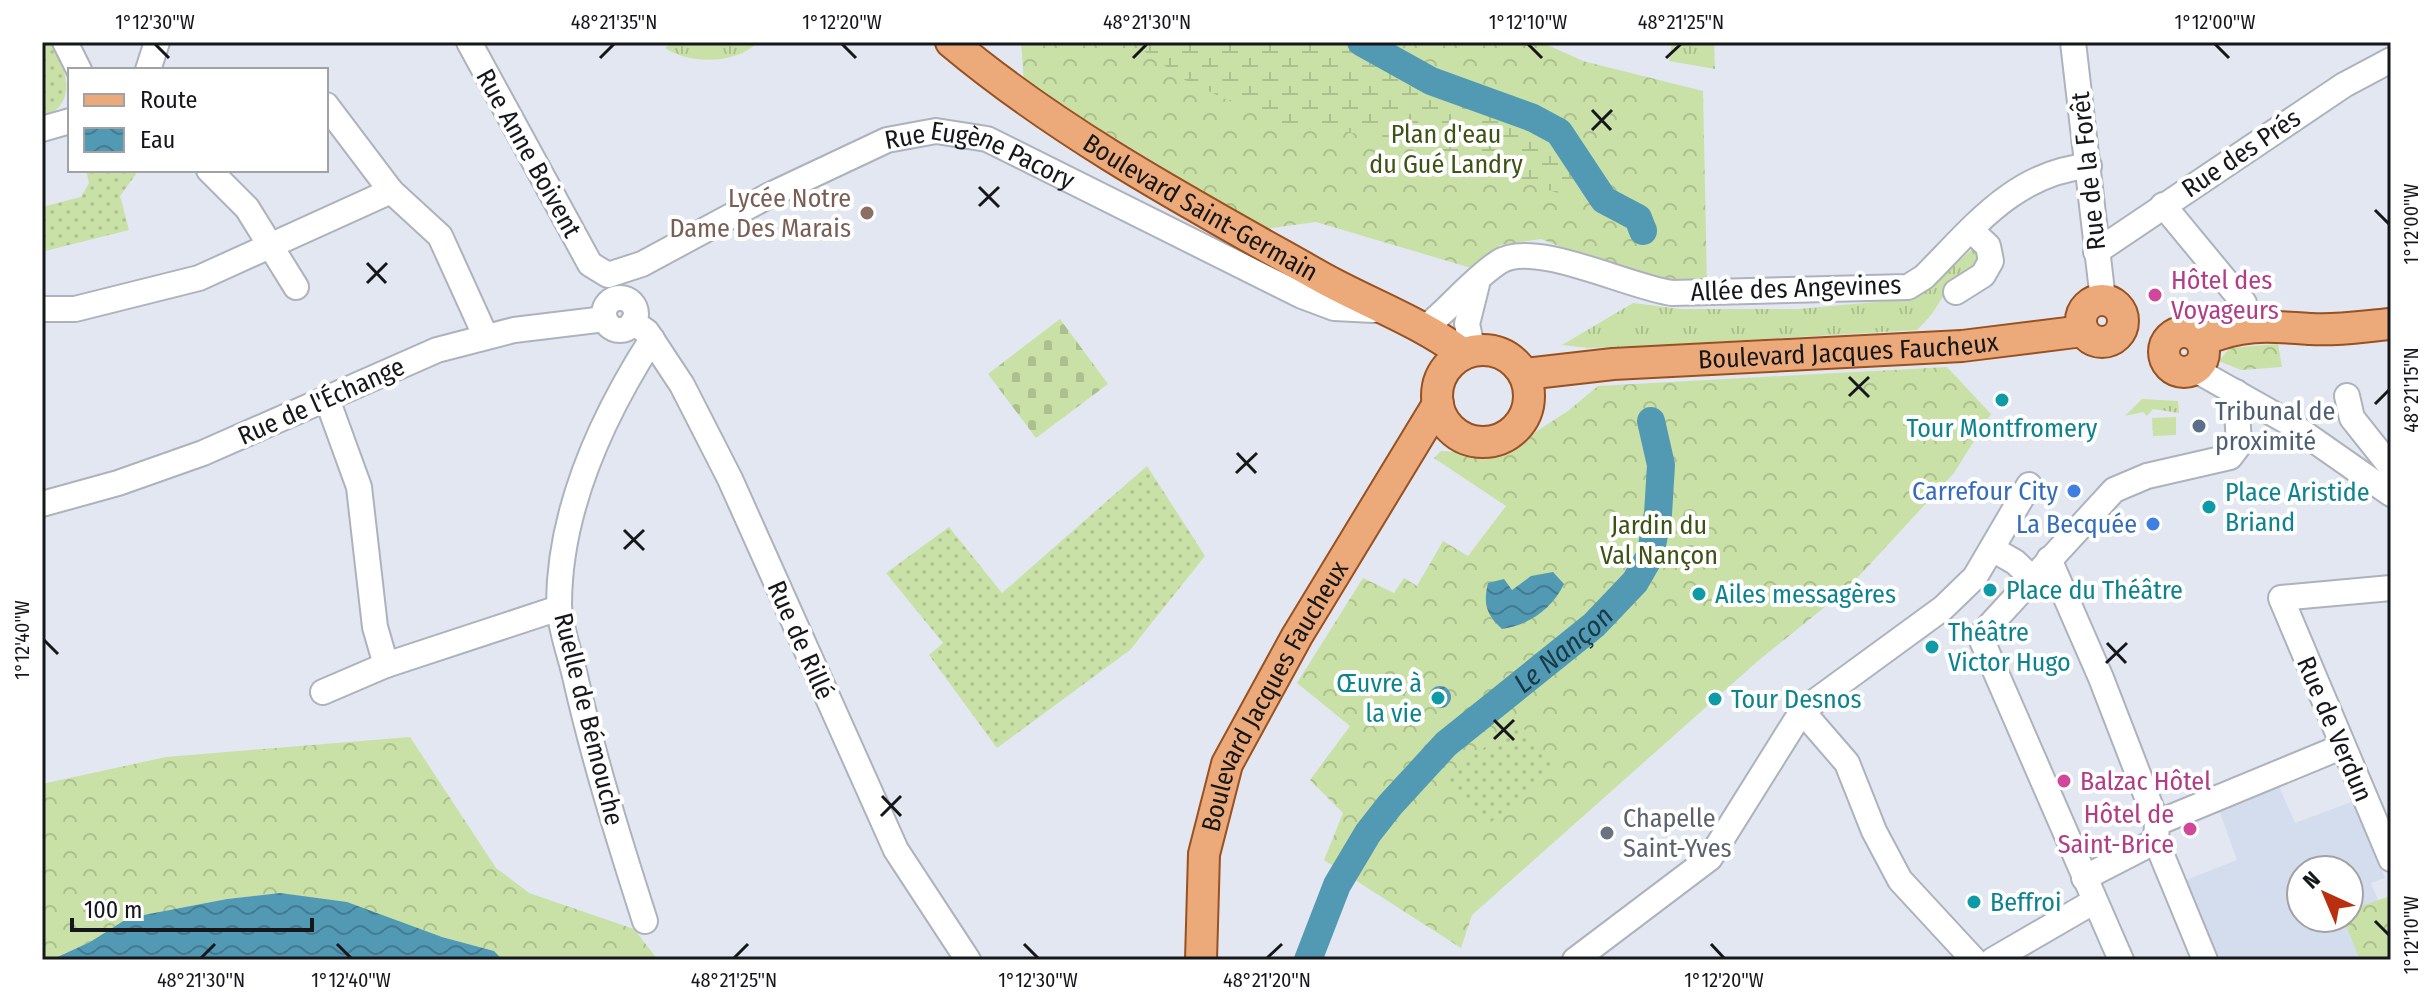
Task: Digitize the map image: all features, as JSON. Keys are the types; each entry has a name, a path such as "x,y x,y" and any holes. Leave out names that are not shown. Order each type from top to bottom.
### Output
{"main road":[{"name":"Boulevard Saint-Germain","path":"951,42 1002,85 1131,168 1367,304 1425,328 1460,359"},
{"name":"Boulevard Jacques Faucheux","path":"1527,387 1613,364 1962,346 2083,331 2083,312 2091,303 2113,320"},
{"name":"Rue Eugène Pacory","path":"1367,304 1417,336 1431,349 1460,359"},
{"path":"2113,320 2166,348 2186,331 2198,355 2243,328 2280,324 2312,329 2391,324"},
{"path":"1503,354 1527,387 1518,427 1493,442 1463,438 1444,417 1460,359 1503,354"},
{"name":"Boulevard Jacques Faucheux","path":"1201,960 1204,854 1212,808 1227,764 1246,722 1297,636 1411,454 1444,417"}],"street":[{"path":"65,42 78,68"},
{"path":"149,68 157,42"},
{"name":"Rue Anne Boivent","path":"469,42 599,270"},
{"name":"Rue de la Forêt","path":"2073,42 2089,166 2096,252 2113,320"},
{"name":"Rue des Prés","path":"2096,252 2344,85 2391,60"},
{"path":"328,108 391,191 440,236 485,335"},
{"path":"42,129 68,122"},
{"name":"Rue Eugène Pacory","path":"599,270 635,267 887,140 936,131 987,139 1302,296 1334,308 1367,304"},
{"name":"Allée des Angevines","path":"1425,328 1495,263 1519,254 1548,257 1643,289 1672,293 1908,287 1924,277 2013,190 2043,175 2089,166"},
{"path":"211,172 247,208 296,287"},
{"path":"42,309 75,309 199,278 273,248 391,191"},
{"path":"2163,205 2244,303 2243,328"},
{"path":"1956,292 1983,275 1991,261 1988,246 1972,231"},
{"path":"620,311 635,267"},
{"path":"599,270 620,311"},
{"path":"1460,359 1478,281"},
{"name":"Rue de l'Échange","path":"42,504 118,483 203,453 437,350 485,335 620,311"},
{"name":"Rue de Rillé","path":"620,311 652,339 682,385 730,479 896,850 968,960"},
{"name":"Ruelle de Bémouche","path":"645,921 609,813 559,608 564,546 581,485 609,413 652,339"},
{"path":"2198,355 2236,392 2389,482"},
{"path":"2121,960 2093,902 1980,636 2049,559 2124,483 2230,457 2239,445 2236,392"},
{"path":"2347,396 2352,418 2389,482"},
{"path":"327,399 359,487 375,627 386,665"},
{"path":"1575,960 1710,858 1802,711 1943,608 1975,577 1994,550 2029,485"},
{"path":"1994,550 2015,562 2032,578"},
{"path":"2049,559 2101,678 2205,960"},
{"name":"Rue de Verdun","path":"2391,588 2281,598 2341,747 2391,859"},
{"path":"323,692 386,665 559,608"},
{"path":"1802,711 1847,763 1862,792 1874,831 1900,880 1974,960"},
{"path":"2084,878 2156,832 2341,747"},
{"path":"1993,960 2093,902"}],"shaded area":[{"path":"2277,782 2295,823 2354,801 2385,878 2371,883 2378,900 2391,896 2391,960 2215,960 2181,882 2237,860 2217,804"}],"green space":[{"path":"42,42 52,42 65,73 66,84 61,104 42,117"},
{"path":"672,42 758,42 738,55 713,60 675,54 665,48"},
{"name":"Plan d'eau du Gué Landry","path":"1021,42 1541,42 1583,61 1703,91 1707,285 1657,285 1541,239 1500,245 1478,270 1316,222 1265,229 1024,83"},
{"path":"1141,42 1384,42 1460,82 1551,117 1568,134 1604,192 1600,200 1558,193 1390,141 1339,130 1285,127 1185,80 1141,49"},
{"path":"1672,42 1714,42 1715,69 1669,61"},
{"path":"86,172 138,172 120,196 129,230 45,251 42,257 42,207 81,197 89,183"},
{"path":"1973,249 1980,256 1977,262 1949,289 1917,330 1663,345 1588,348 1562,345 1633,303 1680,309 1798,309 1910,299"},
{"path":"1060,319 1108,384 1036,438 988,374"},
{"path":"2278,344 2282,367 2241,370 2219,361 2230,348"},
{"name":"Jardin du Val Nançon","path":"1947,367 1991,414 1954,473 1847,589 1759,660 1472,915 1461,948 1324,860 1343,813 1310,780 1350,726 1297,683 1363,578 1394,593 1404,578 1417,586 1443,541 1468,556 1506,506 1434,458 1441,451 1501,454 1568,411 1598,386"},
{"path":"2142,399 2178,401 2179,413 2153,409 2147,416 2143,412 2125,416"},
{"path":"2176,417 2176,435 2153,436 2152,418"},
{"path":"1147,466 1205,556 1130,650 997,748 929,655 943,643 886,573 949,527 1002,593"},
{"path":"1518,722 1555,766 1487,826 1444,778"},
{"path":"410,737 496,868 529,893 634,929 658,960 503,960 494,951 280,893 227,899 128,918 90,942 51,960 42,960 42,784 166,757"},
{"path":"2391,896 2391,960 2360,960 2349,934 2365,934 2365,905"}],"water":[{"path":"1553,572 1564,584 1553,601 1530,620 1502,629 1487,608 1488,583 1504,579 1512,590 1531,576"},
{"path":"1440,686 1448,689 1451,697 1448,705 1440,708 1432,705 1429,697 1432,689"},
{"path":"280,893 347,902 442,937 494,951 503,960 51,960 90,942 128,918 227,899"}],"waterway":[{"name":"Le Nançon","path":"1361,42 1431,81 1533,118 1559,132 1604,200 1638,218 1643,231"},
{"name":"Le Nançon","path":"1308,960 1337,885 1368,833 1390,805 1446,744 1594,625 1635,582 1650,556 1658,514 1661,465 1651,421"}],"place":[{"name":"Lycée Notre Dame Des Marais","path":"867,213"},
{"name":"Hôtel des Voyageurs","path":"2155,295"},
{"name":"Tour Montfromery","path":"2002,400"},
{"name":"Tribunal de proximité","path":"2199,426"},
{"name":"Carrefour City","path":"2074,491"},
{"name":"Place Aristide Briand","path":"2209,507"},
{"name":"La Becquée","path":"2153,524"},
{"name":"Place du Théâtre","path":"1990,590"},
{"name":"Ailes messagères","path":"1699,594"},
{"name":"Théâtre Victor Hugo","path":"1932,647"},
{"name":"Œuvre à la vie","path":"1438,698"},
{"name":"Tour Desnos","path":"1715,699"},
{"name":"Balzac Hôtel","path":"2064,781"},
{"name":"Hôtel de Saint-Brice","path":"2190,829"},
{"name":"Chapelle Saint-Yves","path":"1607,833"},
{"name":"Beffroi","path":"1974,902"}]}
